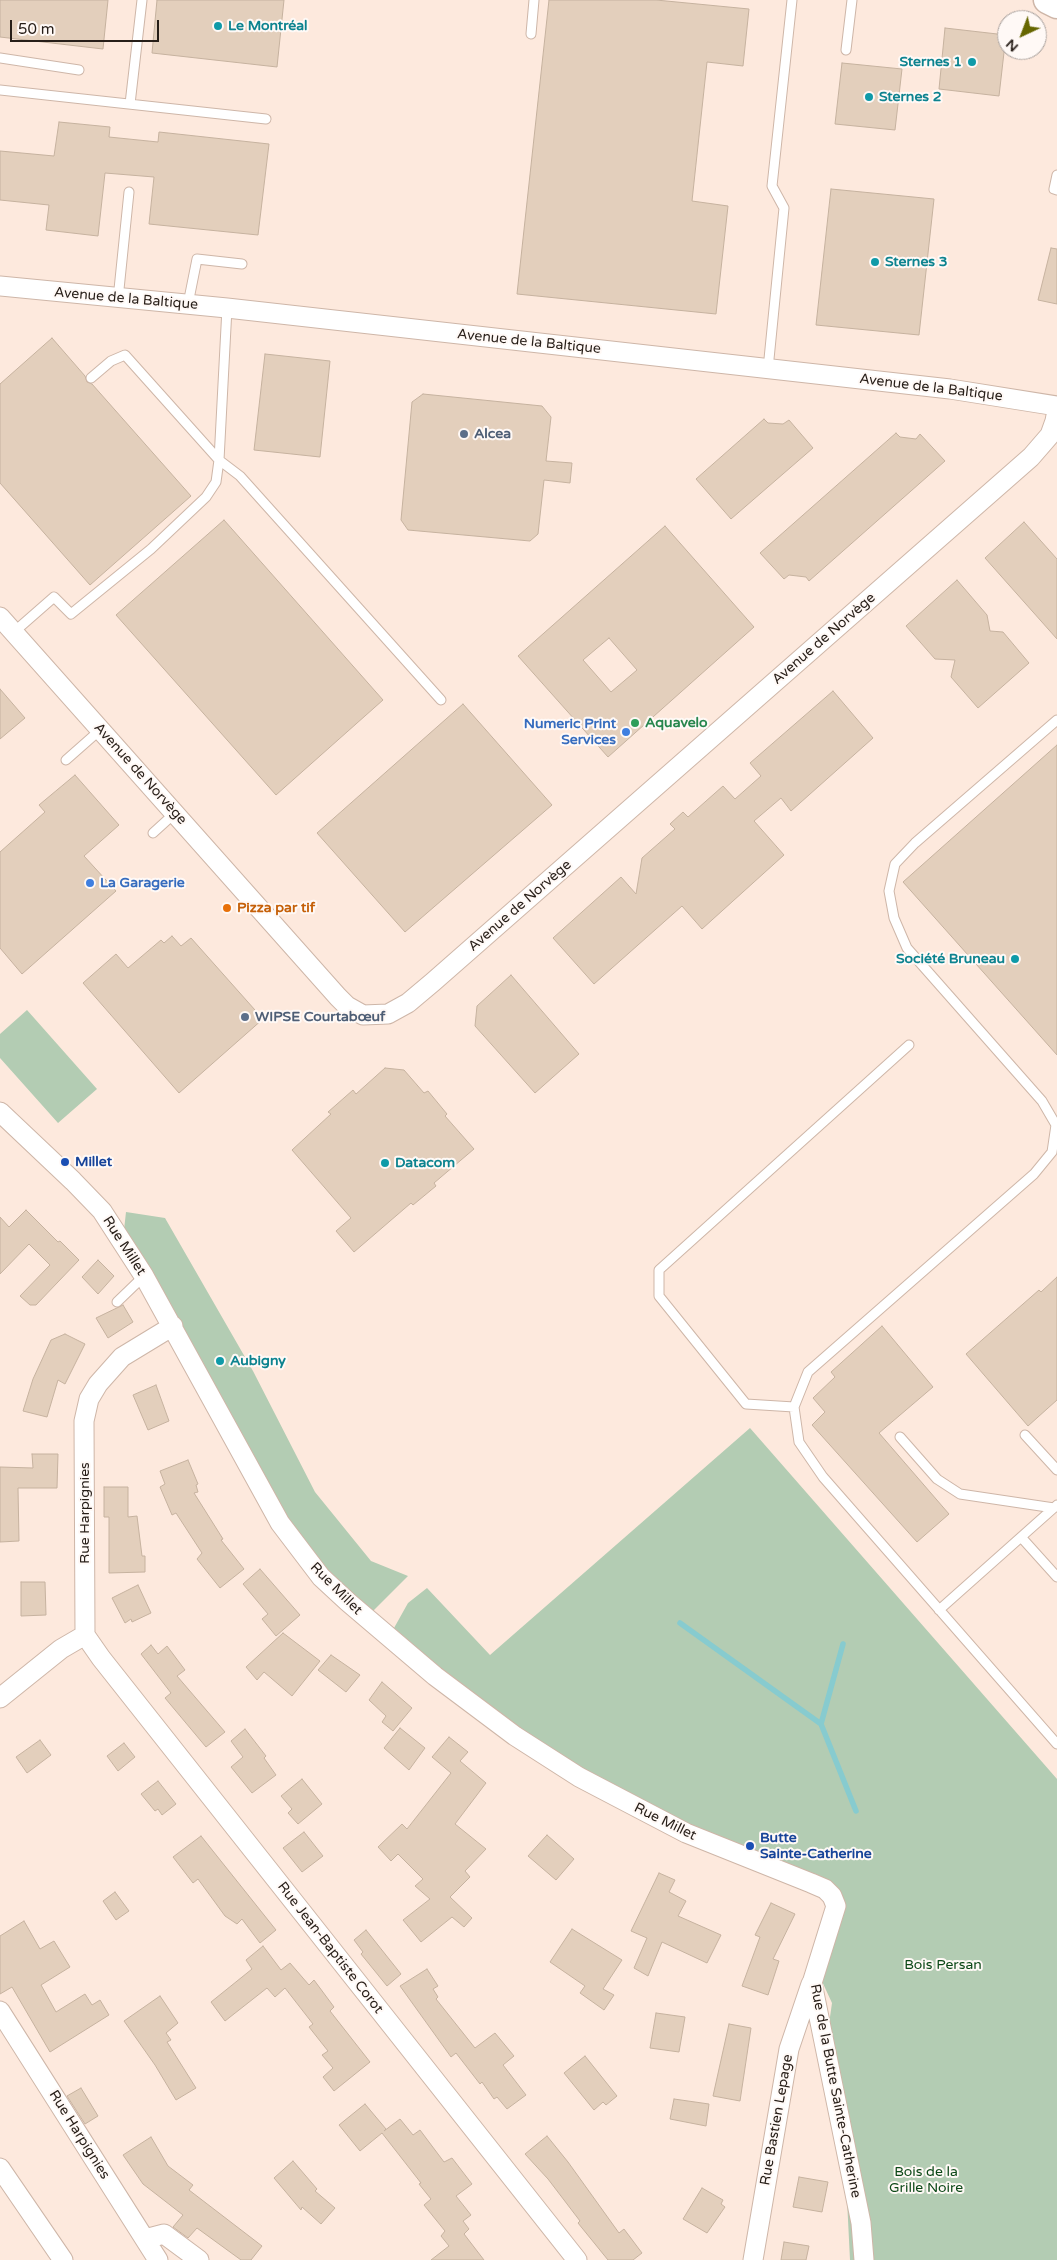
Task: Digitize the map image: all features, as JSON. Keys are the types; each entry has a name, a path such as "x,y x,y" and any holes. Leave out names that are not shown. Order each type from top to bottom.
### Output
{"street":[{"name":"Avenue de la Baltique","path":"0,286 118,299 227,308 950,389 1057,406"},
{"name":"Avenue de Norvège","path":"0,617 347,1006 362,1015 376,1016 397,1010 433,982 1031,457 1050,435 1057,410"},
{"name":"Rue Millet","path":"4,1123 100,1208 144,1276 173,1326 280,1523 321,1576 348,1602 435,1676 515,1736 579,1777 686,1833 825,1889 832,1896"},
{"name":"Rue Harpignies","path":"86,1635 84,1421 89,1399 98,1384 122,1357 173,1326"},
{"path":"0,1698 61,1649 86,1635"},
{"name":"Rue Jean-Baptiste Corot","path":"86,1635 100,1658 576,2260"},
{"name":"Rue de la Butte Sainte-Catherine","path":"832,1896 836,1906 812,1983 861,2223 864,2260"},
{"name":"Rue Bastien Lepage","path":"753,2260 789,2050 812,1983"},
{"name":"Rue Harpignies","path":"0,2011 158,2260"},
{"path":"0,2168 63,2260"},
{"path":"145,2239 164,2234 199,2260"}],"lane":[{"path":"130,104 142,0"},
{"path":"531,34 534,0"},
{"path":"768,369 784,208 772,186 792,0"},
{"path":"846,50 852,0"},
{"path":"0,58 79,70"},
{"path":"0,90 266,119"},
{"path":"1057,175 1054,188 1057,190"},
{"path":"118,299 130,192"},
{"path":"188,304 197,258 242,264"},
{"path":"14,632 54,597 71,614 151,549 206,497 216,482 219,460 227,308"},
{"path":"91,378 111,361 125,355 219,460 240,476 441,700"},
{"path":"1057,720 915,843 895,864 889,891 894,918 907,948 1042,1101 1056,1125 1052,1152 1034,1174 808,1372 794,1408 799,1442 823,1477 1057,1744"},
{"path":"66,760 100,730"},
{"path":"153,833 175,813"},
{"path":"794,1408 746,1404 659,1296 660,1270 909,1045"},
{"path":"117,1302 144,1276"},
{"path":"1025,1435 1057,1470"},
{"path":"900,1437 937,1479 960,1494 1055,1507"},
{"path":"939,1610 1055,1507"},
{"path":"1022,1537 1057,1577"}],"green space":[{"path":"27,1010 97,1089 58,1123 0,1058 0,1034"},
{"path":"126,1212 165,1218 253,1371 315,1492 371,1561 408,1576 371,1613 332,1578 297,1539 124,1230"},
{"path":"750,1428 1057,1779 1057,2260 850,2260 843,2119 828,2031 832,2003 820,1977 841,1910 824,1885 715,1838 622,1793 507,1725 394,1628 408,1603 427,1588 490,1655"}],"building":[{"path":"0,0 108,0 103,49 0,37"},
{"name":"Le Montréal","path":"157,0 284,0 277,67 152,53"},
{"path":"549,0 656,0 749,9 743,66 707,62 692,201 728,206 716,314 517,294"},
{"name":"Sternes 1","path":"945,28 997,34 997,60 1003,60 999,96 939,89"},
{"name":"Sternes 2","path":"842,63 902,69 895,130 835,124"},
{"path":"59,122 110,127 109,137 158,142 159,132 269,144 258,235 149,224 154,177 105,173 98,236 46,230 49,205 0,200 0,151 54,156"},
{"name":"Sternes 3","path":"831,189 934,199 919,335 816,325"},
{"path":"1051,248 1057,249 1057,304 1038,300"},
{"path":"52,338 85,376 87,382 92,384 191,496 90,585 0,483 0,384"},
{"path":"265,354 330,361 320,457 254,450"},
{"path":"423,394 542,406 551,417 546,461 572,463 570,483 544,480 538,534 530,541 408,530 401,520 412,402"},
{"path":"764,419 768,423 783,424 789,420 813,448 731,519 696,479"},
{"path":"896,433 900,437 916,439 920,434 945,461 809,581 806,577 789,575 784,579 760,553"},
{"path":"224,520 383,700 276,795 116,615"},
{"path":"1024,522 1057,559 1057,639 985,558"},
{"path":"665,526 754,627 608,757 518,656","holes":["609,638 637,670 611,692 583,660"]},
{"path":"957,580 987,615 990,631 1003,632 1029,663 978,708 951,677 955,660 935,659 906,626"},
{"path":"0,689 25,718 0,739"},
{"path":"833,691 873,738 791,811 781,798 754,821 784,855 702,929 682,906 594,984 553,938 621,877 636,894 642,858 675,829 670,824 683,812 688,817 723,786 735,799 761,776 750,763"},
{"path":"463,704 552,805 405,932 317,833"},
{"name":"Société Bruneau","path":"1057,745 1057,1055 903,882"},
{"path":"75,775 119,825 84,856 116,891 22,974 0,948 0,852 45,812 39,805"},
{"path":"172,936 181,946 191,938 263,1019 179,1093 83,983 116,954 128,968 161,940 164,943"},
{"path":"511,975 579,1054 535,1093 475,1026 477,1006"},
{"name":"Datacom","path":"385,1068 404,1070 424,1093 428,1091 447,1114 445,1116 474,1149 434,1183 436,1186 413,1205 411,1203 354,1252 336,1231 351,1218 292,1150 331,1114 328,1112 353,1090 356,1094"},
{"path":"26,1210 79,1260 36,1305 30,1305 20,1296 50,1265 29,1244 0,1274 0,1217 9,1227"},
{"path":"98,1260 114,1276 98,1294 82,1277"},
{"path":"1057,1277 1057,1400 1028,1426 966,1354 1039,1290 1041,1292"},
{"path":"123,1305 133,1322 108,1338 96,1318"},
{"path":"882,1326 933,1387 879,1433 949,1514 917,1542 812,1425 825,1412 813,1398 835,1377 831,1372"},
{"path":"65,1334 85,1344 65,1384 58,1380 47,1417 23,1411 33,1379 51,1340"},
{"path":"156,1385 169,1421 148,1430 133,1395"},
{"path":"32,1454 58,1454 57,1488 18,1488 19,1541 0,1542 0,1467 33,1468"},
{"path":"188,1460 198,1484 196,1485 198,1492 194,1493 223,1539 221,1540 244,1569 220,1588 197,1559 202,1553 176,1513 172,1515 160,1487 165,1484 160,1471"},
{"path":"104,1487 128,1487 128,1517 137,1516 142,1556 145,1556 145,1572 109,1573 109,1517 104,1517"},
{"path":"260,1569 300,1615 276,1636 262,1619 268,1614 243,1584"},
{"path":"21,1582 45,1582 46,1615 21,1616"},
{"path":"138,1585 151,1613 132,1622 131,1619 125,1623 112,1598"},
{"path":"283,1633 320,1661 292,1696 264,1672 257,1680 246,1667"},
{"path":"151,1645 158,1654 167,1646 185,1670 177,1676 225,1732 206,1747 165,1698 171,1693 141,1654"},
{"path":"331,1655 360,1675 346,1692 318,1670"},
{"path":"382,1682 412,1708 393,1731 382,1722 386,1716 369,1700"},
{"path":"400,1728 425,1748 409,1770 384,1748"},
{"path":"245,1729 266,1756 264,1758 276,1775 252,1793 231,1767 243,1757 231,1741"},
{"path":"449,1737 468,1752 460,1761 486,1783 455,1824 486,1849 465,1871 470,1877 450,1897 472,1918 464,1927 452,1917 421,1942 403,1920 430,1899 415,1886 423,1879 398,1854 391,1861 378,1847 402,1824 407,1829 451,1773 432,1757"},
{"path":"40,1740 51,1755 27,1773 16,1757"},
{"path":"124,1743 135,1757 118,1771 107,1756"},
{"path":"302,1779 322,1804 298,1824 288,1813 292,1809 281,1796"},
{"path":"158,1781 176,1804 162,1815 158,1809 155,1811 141,1794"},
{"path":"304,1832 323,1856 302,1872 283,1848"},
{"path":"547,1835 574,1859 556,1880 528,1856"},
{"path":"201,1836 276,1930 260,1943 242,1919 237,1924 225,1916 198,1879 193,1883 173,1857"},
{"path":"659,1873 675,1880 669,1892 686,1901 678,1916 721,1935 707,1963 662,1942 648,1976 634,1968 647,1938 631,1931"},
{"path":"115,1892 129,1911 116,1920 103,1901"},
{"path":"771,1903 795,1914 773,1959 779,1961 768,1995 742,1986 760,1937 755,1935"},
{"path":"24,1921 40,1949 54,1941 70,1967 41,1985 56,2012 85,1994 92,2005 100,2000 109,2015 50,2052 12,1987 0,1994 0,1936"},
{"path":"572,1929 622,1960 603,1989 614,1995 604,2010 580,1993 585,1986 550,1962"},
{"path":"366,1930 401,1974 387,1986 361,1954 363,1952 354,1940"},
{"path":"263,1946 281,1970 290,1963 309,1985 314,1980 334,2007 330,2011 370,2062 334,2091 323,2077 333,2068 322,2055 328,2051 309,2027 313,2024 285,1988 275,1997 267,1988 225,2021 211,2002 252,1969 246,1960"},
{"path":"427,1969 438,1986 433,1989 438,1997 436,1999 475,2048 495,2033 514,2056 503,2065 526,2095 507,2109 497,2097 494,2099 482,2082 480,2084 456,2053 451,2057 400,1986"},
{"path":"160,1996 178,2023 166,2033 171,2040 167,2042 196,2088 176,2100 155,2065 124,2021"},
{"path":"656,2013 685,2017 679,2052 650,2048"},
{"path":"729,2024 751,2028 740,2101 713,2096"},
{"path":"585,2056 617,2096 606,2105 603,2102 594,2110 564,2073"},
{"path":"81,2088 98,2116 85,2124 67,2096"},
{"path":"674,2099 709,2104 706,2126 670,2119"},
{"path":"365,2104 386,2129 384,2131 400,2119 413,2135 420,2130 444,2162 452,2158 472,2184 456,2196 471,2215 463,2221 469,2229 464,2234 484,2260 431,2260 449,2246 441,2236 445,2231 424,2205 431,2199 419,2184 421,2183 382,2133 360,2151 339,2125"},
{"path":"547,2136 619,2233 624,2229 642,2253 633,2260 608,2260 578,2223 580,2221 548,2179 525,2154"},
{"path":"151,2137 168,2166 193,2185 189,2190 262,2246 251,2260 241,2260 197,2228 188,2238 173,2227 183,2215 143,2184 123,2155"},
{"path":"293,2161 317,2189 315,2191 335,2208 321,2224 302,2207 301,2210 274,2178"},
{"path":"799,2177 828,2182 822,2212 793,2207"},
{"path":"702,2188 723,2200 721,2204 725,2207 707,2233 683,2219"},
{"path":"784,2242 809,2246 806,2260 781,2260"}],"waterway":[{"path":"680,1623 821,1724 856,1811"},
{"path":"821,1724 843,1644"}],"place":[{"name":"Le Montréal","path":"218,26"},
{"name":"Sternes 1","path":"972,62"},
{"name":"Sternes 2","path":"869,97"},
{"name":"Sternes 3","path":"875,262"},
{"name":"Alcea","path":"464,434"},
{"name":"Aquavelo","path":"635,723"},
{"name":"Numeric Print Services","path":"626,732"},
{"name":"La Garagerie","path":"90,883"},
{"name":"Pizza par tif","path":"227,908"},
{"name":"Société Bruneau","path":"1015,959"},
{"name":"WIPSE Courtabœuf","path":"245,1017"},
{"name":"Millet","path":"65,1162"},
{"name":"Datacom","path":"385,1163"},
{"name":"Aubigny","path":"220,1361"},
{"name":"Butte Sainte-Catherine","path":"750,1846"}],"park label":[{"name":"Bois Persan","path":"943,1965"},
{"name":"Bois de la Grille Noire","path":"926,2180"}]}
